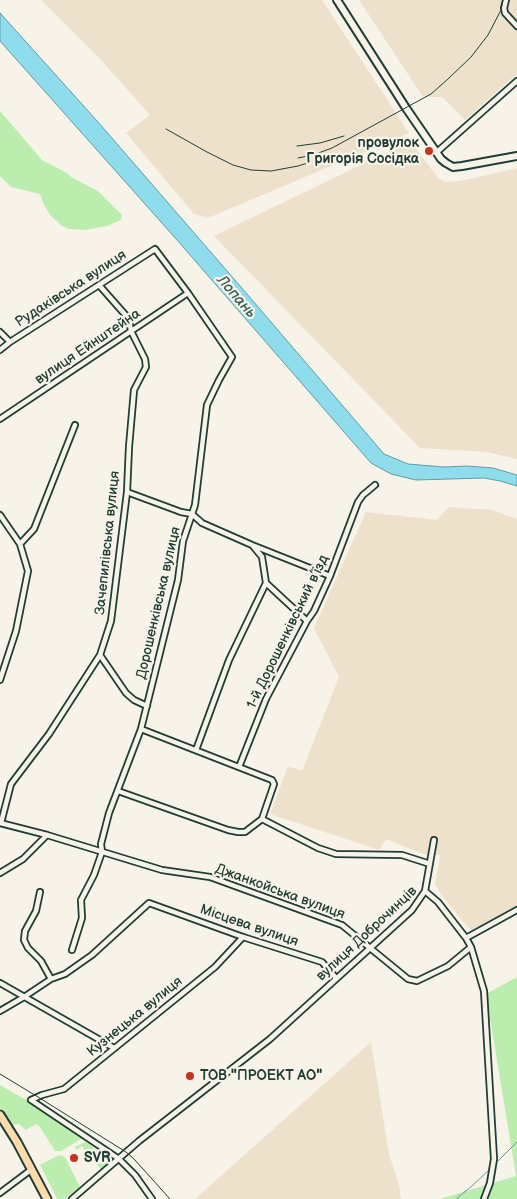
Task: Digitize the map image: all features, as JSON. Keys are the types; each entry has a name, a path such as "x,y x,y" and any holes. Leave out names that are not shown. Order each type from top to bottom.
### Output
{"main road":[{"path":"0,1115 2,1124 32,1169 47,1199"}],"street":[{"path":"337,0 401,101 446,164 462,166 517,156"},
{"path":"506,0 505,13 517,26"},
{"path":"437,152 517,81"},
{"name":"Рудаківська вулиця","path":"0,350 155,249"},
{"name":"Дорошенківська вулиця","path":"72,950 82,918 81,900 94,875 102,852 101,844 109,813 141,729 147,706 178,580 183,541 195,505 207,405 232,357 155,249"},
{"path":"98,285 129,319 130,331"},
{"name":"вулиця Ейнштейна","path":"0,419 188,293"},
{"name":"Зачепилівська вулиця","path":"0,823 11,784 49,734 100,656 111,621 126,492 134,390 146,367 145,359 130,331"},
{"path":"0,332 10,342"},
{"path":"20,544 34,529 75,425"},
{"name":"1-й Дорошенківський в’їзд","path":"238,767 266,699 314,611 330,576 358,502 375,484"},
{"path":"126,492 181,512 192,514 202,523 330,576"},
{"path":"0,515 20,544 28,571 16,631 0,680"},
{"path":"196,750 229,660 266,583 262,557 252,545"},
{"path":"266,583 308,621"},
{"path":"100,656 126,693 134,700 147,706"},
{"path":"118,791 238,832 245,832 262,819 274,784 272,780 141,729"},
{"path":"262,819 318,848 336,854 402,855 430,864"},
{"name":"Джанкойська вулиця","path":"0,823 47,834 162,870 210,877 342,925 408,979 416,981 448,966 471,947"},
{"path":"0,873 24,860 47,834"},
{"path":"425,891 434,840"},
{"name":"вулиця Доброчинців","path":"72,1199 139,1141 270,1039 412,910 425,891 438,902 466,938 471,947 484,991 494,1158 490,1183 484,1199"},
{"path":"0,1011 51,979 41,961 28,948 24,940 25,931 36,911 40,892"},
{"name":"Місцева вулиця","path":"51,979 65,974 92,955 148,903 243,937 322,962 336,978"},
{"path":"466,938 517,910"},
{"name":"Кузнецька вулиця","path":"119,1159 32,1100 64,1089 215,967 243,937"},
{"path":"0,983 114,1048"},
{"path":"119,1159 135,1175 152,1199"},
{"path":"0,1193 32,1169"}],"shaded area":[{"path":"41,0 322,0 409,133 208,218 194,214 126,133 150,115 102,61"},
{"path":"359,0 517,0 517,74 465,120 442,97 423,97"},
{"path":"410,141 438,178 445,182 460,181 517,168 517,459 487,452 420,448 214,236"},
{"path":"449,507 492,510 517,519 517,906 471,931 442,896 435,884 440,855 423,854 386,839 379,850 270,814 288,766 302,771 339,677 314,628 366,512 437,520"},
{"path":"371,1042 389,1154 399,1185 401,1199 195,1199"}],"green space":[{"path":"0,111 42,160 98,191 122,215 121,220 107,226 85,230 69,229 62,226 50,215 40,194 11,187 0,176"},
{"path":"517,977 517,1199 440,1199 516,1176 486,994"},
{"path":"0,1085 82,1137 81,1139 61,1151 55,1151 40,1127 36,1124 26,1130 19,1124 12,1125 0,1108"},
{"path":"86,1142 111,1163 102,1170 87,1155 82,1146 76,1150 75,1147"},
{"path":"59,1155 65,1157 80,1187 65,1199 57,1199 40,1165"}],"water":[{"name":"Лопань","path":"0,13 98,122 384,454 408,464 493,468 517,475 517,486 484,478 416,480 391,474 371,463 177,240 0,41"}],"waterway":[{"path":"498,1161 517,1142"},
{"path":"456,1199 490,1169"}],"tram line":[{"path":"0,1074 126,1152 170,1199"}],"railway":[{"path":"298,158 332,148 431,94 471,57 488,35 501,10 503,0"},
{"path":"166,129 233,165 251,170 271,171 311,162"},
{"path":"297,146 320,143 344,136"}],"place":[{"name":"провулок Григорія Сосідка","path":"429,151"},
{"name":"ТОВ \"ПРОЕКТ АО\"","path":"190,1076"},
{"name":"SVR","path":"74,1158"}]}
